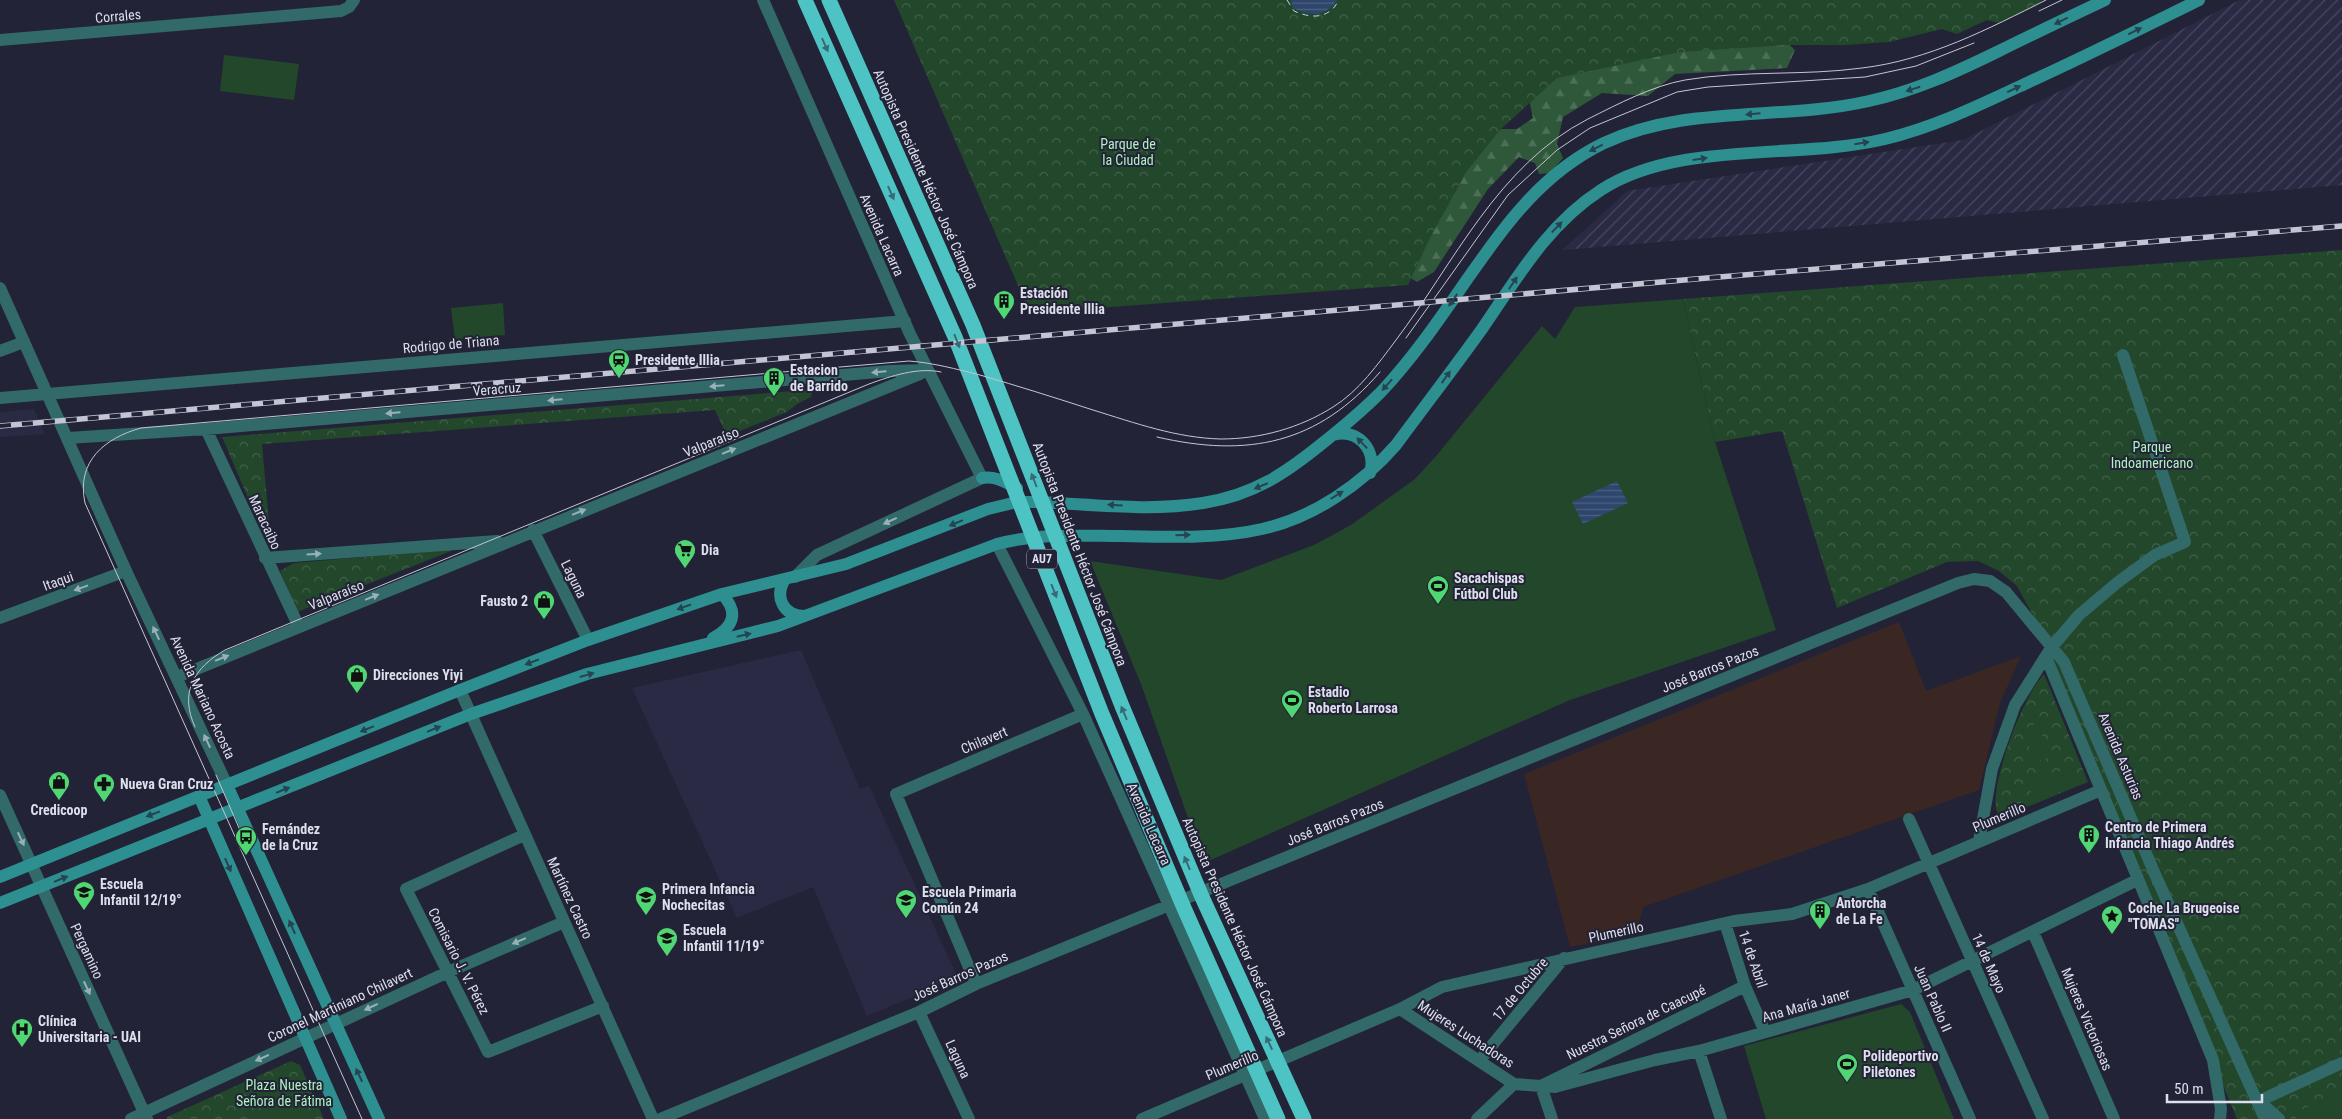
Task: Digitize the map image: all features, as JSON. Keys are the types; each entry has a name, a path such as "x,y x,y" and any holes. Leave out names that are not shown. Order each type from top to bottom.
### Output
{"highway":[{"name":"AU7","path":"805,0 955,337 1105,723 1184,908 1278,1119"},
{"name":"Autopista Presidente Héctor José Cámpora","path":"829,0 973,325 1122,706 1198,888 1304,1119"}],"main road":[{"path":"0,877 32,862 227,786 460,690 588,640 722,594 846,564 882,552 1003,504 1034,502 1164,507 1204,503 1239,496 1269,483 1294,467 1380,393 1429,333 1476,266 1535,191 1558,170 1582,155 1628,134 1687,120 1839,107 1888,97 1919,88 2105,0"},
{"path":"0,903 471,714 587,674 754,633 807,616 997,544 1017,539 1050,535 1191,535 1246,532 1265,528 1312,510 1370,473 1396,446 1481,330 1525,264 1558,226 1579,206 1603,189 1626,177 1649,169 1681,162 1850,145 1883,140 1914,131 1985,103 2198,0"},
{"path":"1333,435 1350,434 1362,441 1371,456 1370,473"},
{"path":"982,478 1000,479 1017,487 1034,502"},
{"path":"790,578 781,586 781,602 787,611 796,616 807,616"},
{"path":"700,645 725,632 730,625 733,613 730,602 722,594"},
{"name":"Avenida Mariano Acosta","path":"227,786 379,1119"},
{"path":"199,796 341,1119"}],"street":[{"name":"Corrales","path":"0,40 341,11 349,7 354,0"},
{"name":"Avenida Lacarra","path":"763,0 905,322 982,478"},
{"name":"Avenida Mariano Acosta","path":"0,288 126,571 227,786"},
{"name":"Rodrigo de Triana","path":"0,398 540,351 905,322"},
{"path":"0,351 24,342"},
{"path":"1979,842 1992,768 2015,705 2049,652 2079,615 2118,582 2155,555 2185,542 2123,354"},
{"name":"Veracruz","path":"68,438 206,429 890,371 928,370"},
{"name":"Valparaíso","path":"177,677 928,370"},
{"name":"Maracaibo","path":"206,429 298,627"},
{"path":"790,578 817,555 982,478"},
{"name":"Laguna","path":"533,530 588,640"},
{"name":"Valparaíso","path":"265,558 506,541"},
{"name":"Avenida Lacarra","path":"997,544 1083,714 1265,1119"},
{"name":"Itaqui","path":"0,618 126,571"},
{"name":"José Barros Pazos","path":"660,1119 919,1012 976,984 1958,583 1974,579 1990,581 2006,592 2019,606"},
{"name":"Avenida Asturias","path":"2019,606 2049,652 2137,880 2213,1060 2221,1109 2220,1119"},
{"name":"Avenida Asturias","path":"2049,652 2064,662 2154,872 2266,1119"},
{"name":"Martínez Castro","path":"460,690 653,1119"},
{"name":"Chilavert","path":"976,984 896,794 1083,714"},
{"name":"Plumerillo","path":"1142,1119 1400,1009 1442,987 1725,923 1792,914 1868,888 2101,790"},
{"name":"Pergamino","path":"0,795 146,1116"},
{"name":"14 de Mayo","path":"1909,819 2043,1119"},
{"name":"Comisario J. V. Pérez","path":"524,835 406,889 488,1052 603,1006"},
{"name":"Ana María Janer","path":"1514,1084 1555,1087 1655,1060 1699,1051 1913,990 2137,880"},
{"name":"Juan Pablo II","path":"1868,888 1970,1119"},
{"name":"Coronel Martiniano Chilavert","path":"131,1119 146,1116 336,1023 564,922"},
{"name":"14 de Abril","path":"1725,923 1745,986 1765,1032"},
{"name":"Mujeres Victoriosas","path":"2033,932 2114,1119"},
{"name":"17 de Octubre","path":"1479,1061 1564,958"},
{"name":"Nuestra Señora de Caacupé","path":"1540,1086 1745,986"},
{"name":"Mujeres Luchadoras","path":"1400,1009 1514,1084"},
{"name":"Laguna","path":"919,1012 969,1119"},
{"path":"1699,1051 1721,1119"},
{"path":"2279,1119 2259,1101 2342,1063"},
{"path":"1477,1119 1514,1084"},
{"path":"1540,1086 1552,1119"}],"shaded area":[{"path":"1291,0 1337,0 1322,13 1312,14 1293,8"},
{"path":"2240,0 2342,0 2342,185 1563,250 1627,191 1963,140"},
{"path":"34,409 45,434 0,437 0,412"},
{"path":"1617,481 1628,503 1583,524 1572,502"},
{"path":"1899,622 1926,691 2021,656 2000,703 1979,790 1643,907 1636,934 1570,947 1524,774"},
{"path":"801,650 860,789 869,786 958,978 867,1016 813,887 737,918 632,688"}],"green space":[{"name":"Parque de la Ciudad","path":"894,0 2042,0 2036,6 1999,23 1987,20 1957,34 1942,29 1889,42 1846,45 1787,45 1680,52 1557,78 1499,131 1467,171 1430,238 1408,285 1030,313"},
{"path":"1781,37 1795,50 1787,68 1675,74 1648,96 1602,93 1563,117 1557,144 1563,158 1550,173 1539,174 1535,163 1519,157 1488,189 1434,272 1417,282 1391,266 1486,129 1517,129 1533,118 1528,95 1540,67"},
{"path":"224,55 299,64 294,100 220,91"},
{"name":"Parque Indoamericano","path":"2342,250 2342,1119 2237,1119 2046,657 2051,648 2017,586 1999,571 1978,561 1947,562 1837,608 1782,431 1715,442 1683,299"},
{"name":"Sacachispas Fútbol Club","path":"1683,299 1715,442 1776,630 1570,700 1204,863 1141,684 1090,561 1221,580 1314,545 1351,525 1415,479 1437,455 1542,326 1555,339 1575,307"},
{"path":"503,303 505,335 455,339 451,308"},
{"path":"807,390 812,393 811,397 787,412 727,436 715,410 262,444 270,534 263,533 222,437"},
{"path":"456,549 297,612 280,571 294,563"},
{"path":"2044,674 2088,782 2000,818 1996,808 1996,794 2004,757 2019,717 2036,684"},
{"path":"2037,723 2051,756 2036,762 2022,730"},
{"path":"2071,767 2078,785 2035,802 2028,784"},
{"name":"Polideportivo Piletones","path":"1901,1004 1910,1012 1954,1119 1766,1119 1744,1046"},
{"name":"Plaza Nuestra Señora de Fátima","path":"291,1061 300,1065 324,1119 167,1119 167,1117"},
{"path":"291,1081 308,1119 265,1119 255,1097"},
{"path":"2342,1091 2342,1119 2296,1119 2295,1113"}],"ferry route":[{"path":"1287,0 1294,11 1314,16 1320,16 1330,11 1339,0"}],"tram line":[{"path":"362,1119 85,503 83,488 89,463 105,445 128,432 141,428 909,361 980,375 1172,433 1221,439 1250,437 1279,431 1307,421 1333,407 1360,385 1396,340 1480,218 1503,189 1528,162 1556,139 1588,119 1648,91 1685,80 1729,75 1818,72 1862,68 1911,58 1957,42 2046,0"},
{"path":"2039,11 2062,0"},
{"path":"1406,338 1508,195 1557,150 1590,128 1677,92 1708,87 1865,77 1916,66 1974,43"},
{"path":"195,727 190,714 189,703 189,692 192,682 205,665 225,650 869,384 914,371 941,372"},
{"path":"1157,437 1222,446 1251,445 1279,439 1306,430 1332,415 1356,396 1380,372"},
{"path":"216,775 249,851"}],"railway":[{"path":"0,426 1707,278 2342,226"}],"place":[{"name":"Estación Presidente Illia","path":"1004,320"},
{"name":"Presidente Illia","path":"619,379"},
{"name":"Estacion de Barrido","path":"774,397"},
{"name":"Dia","path":"685,569"},
{"name":"Sacachispas Fútbol Club","path":"1438,605"},
{"name":"Fausto 2","path":"544,620"},
{"name":"Direcciones Yiyi","path":"357,694"},
{"name":"Estadio Roberto Larrosa","path":"1292,719"},
{"name":"Credicoop","path":"59,801"},
{"name":"Nueva Gran Cruz","path":"104,803"},
{"name":"Centro de Primera Infancia Thiago Andrés","path":"2089,854"},
{"name":"Fernández de la Cruz","path":"246,856"},
{"name":"Escuela Infantil 12/19°","path":"84,911"},
{"name":"Primera Infancia Nochecitas","path":"646,916"},
{"name":"Escuela Primaria Común 24","path":"906,919"},
{"name":"Antorcha de La Fe","path":"1820,930"},
{"name":"Coche La Brugeoise ''TOMAS''","path":"2112,935"},
{"name":"Escuela Infantil 11/19°","path":"667,957"},
{"name":"Clínica Universitaria - UAI","path":"22,1048"},
{"name":"Polideportivo Piletones","path":"1847,1083"}]}
